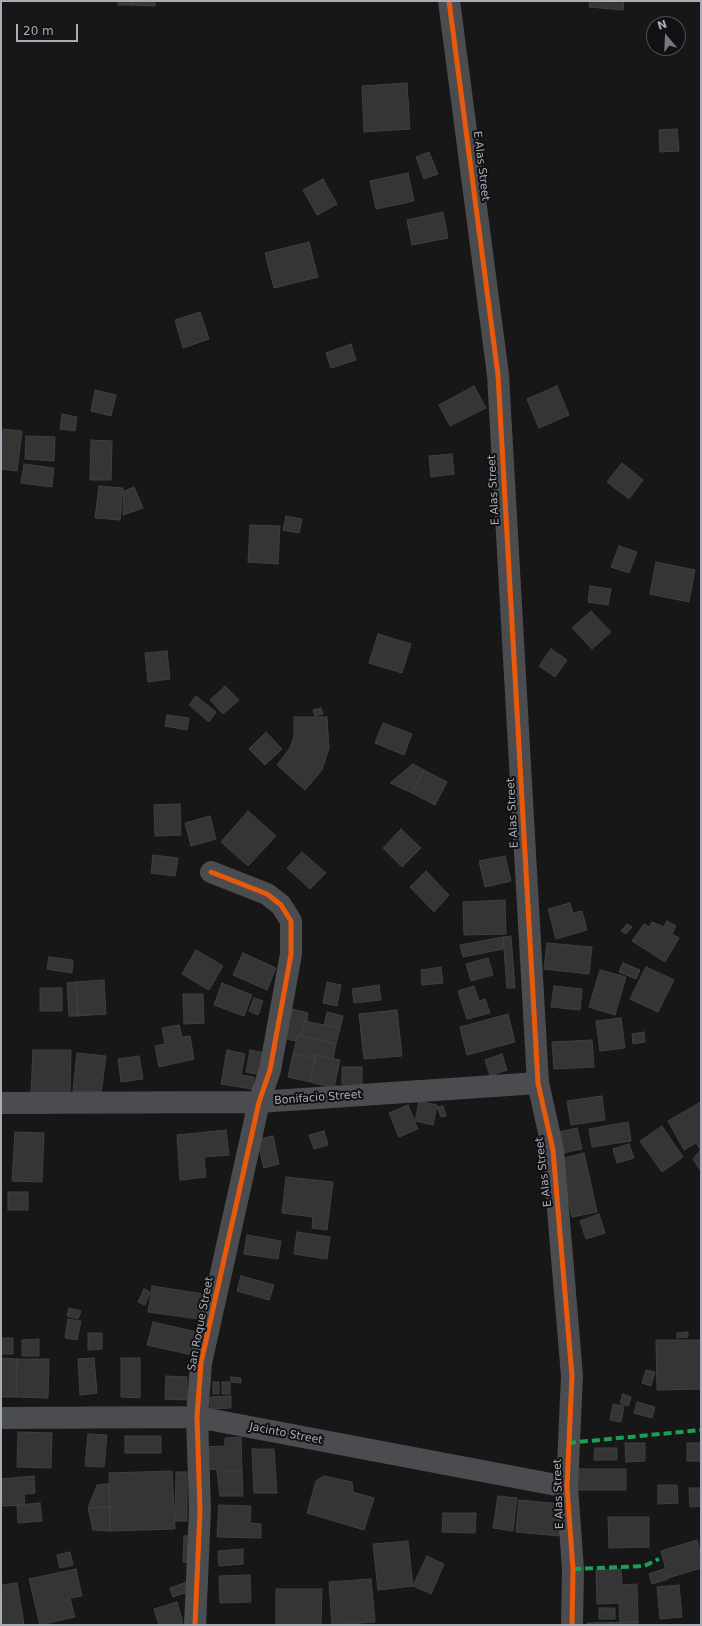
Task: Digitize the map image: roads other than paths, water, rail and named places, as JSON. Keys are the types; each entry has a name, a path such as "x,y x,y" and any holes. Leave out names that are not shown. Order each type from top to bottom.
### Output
{"street":[{"name":"E Alas Street","path":"449,1 498,375 538,1083 553,1150 572,1376 567,1487 573,1569 572,1625"},
{"name":"San Roque Street","path":"195,1625 200,1510 197,1417 201,1363 259,1102 270,1070 291,954 291,921 281,905 267,894 211,872"},
{"name":"Bonifacio Street","path":"1,1103 259,1102 538,1083"},
{"name":"Jacinto Street","path":"1,1418 197,1417 567,1487"}]}
